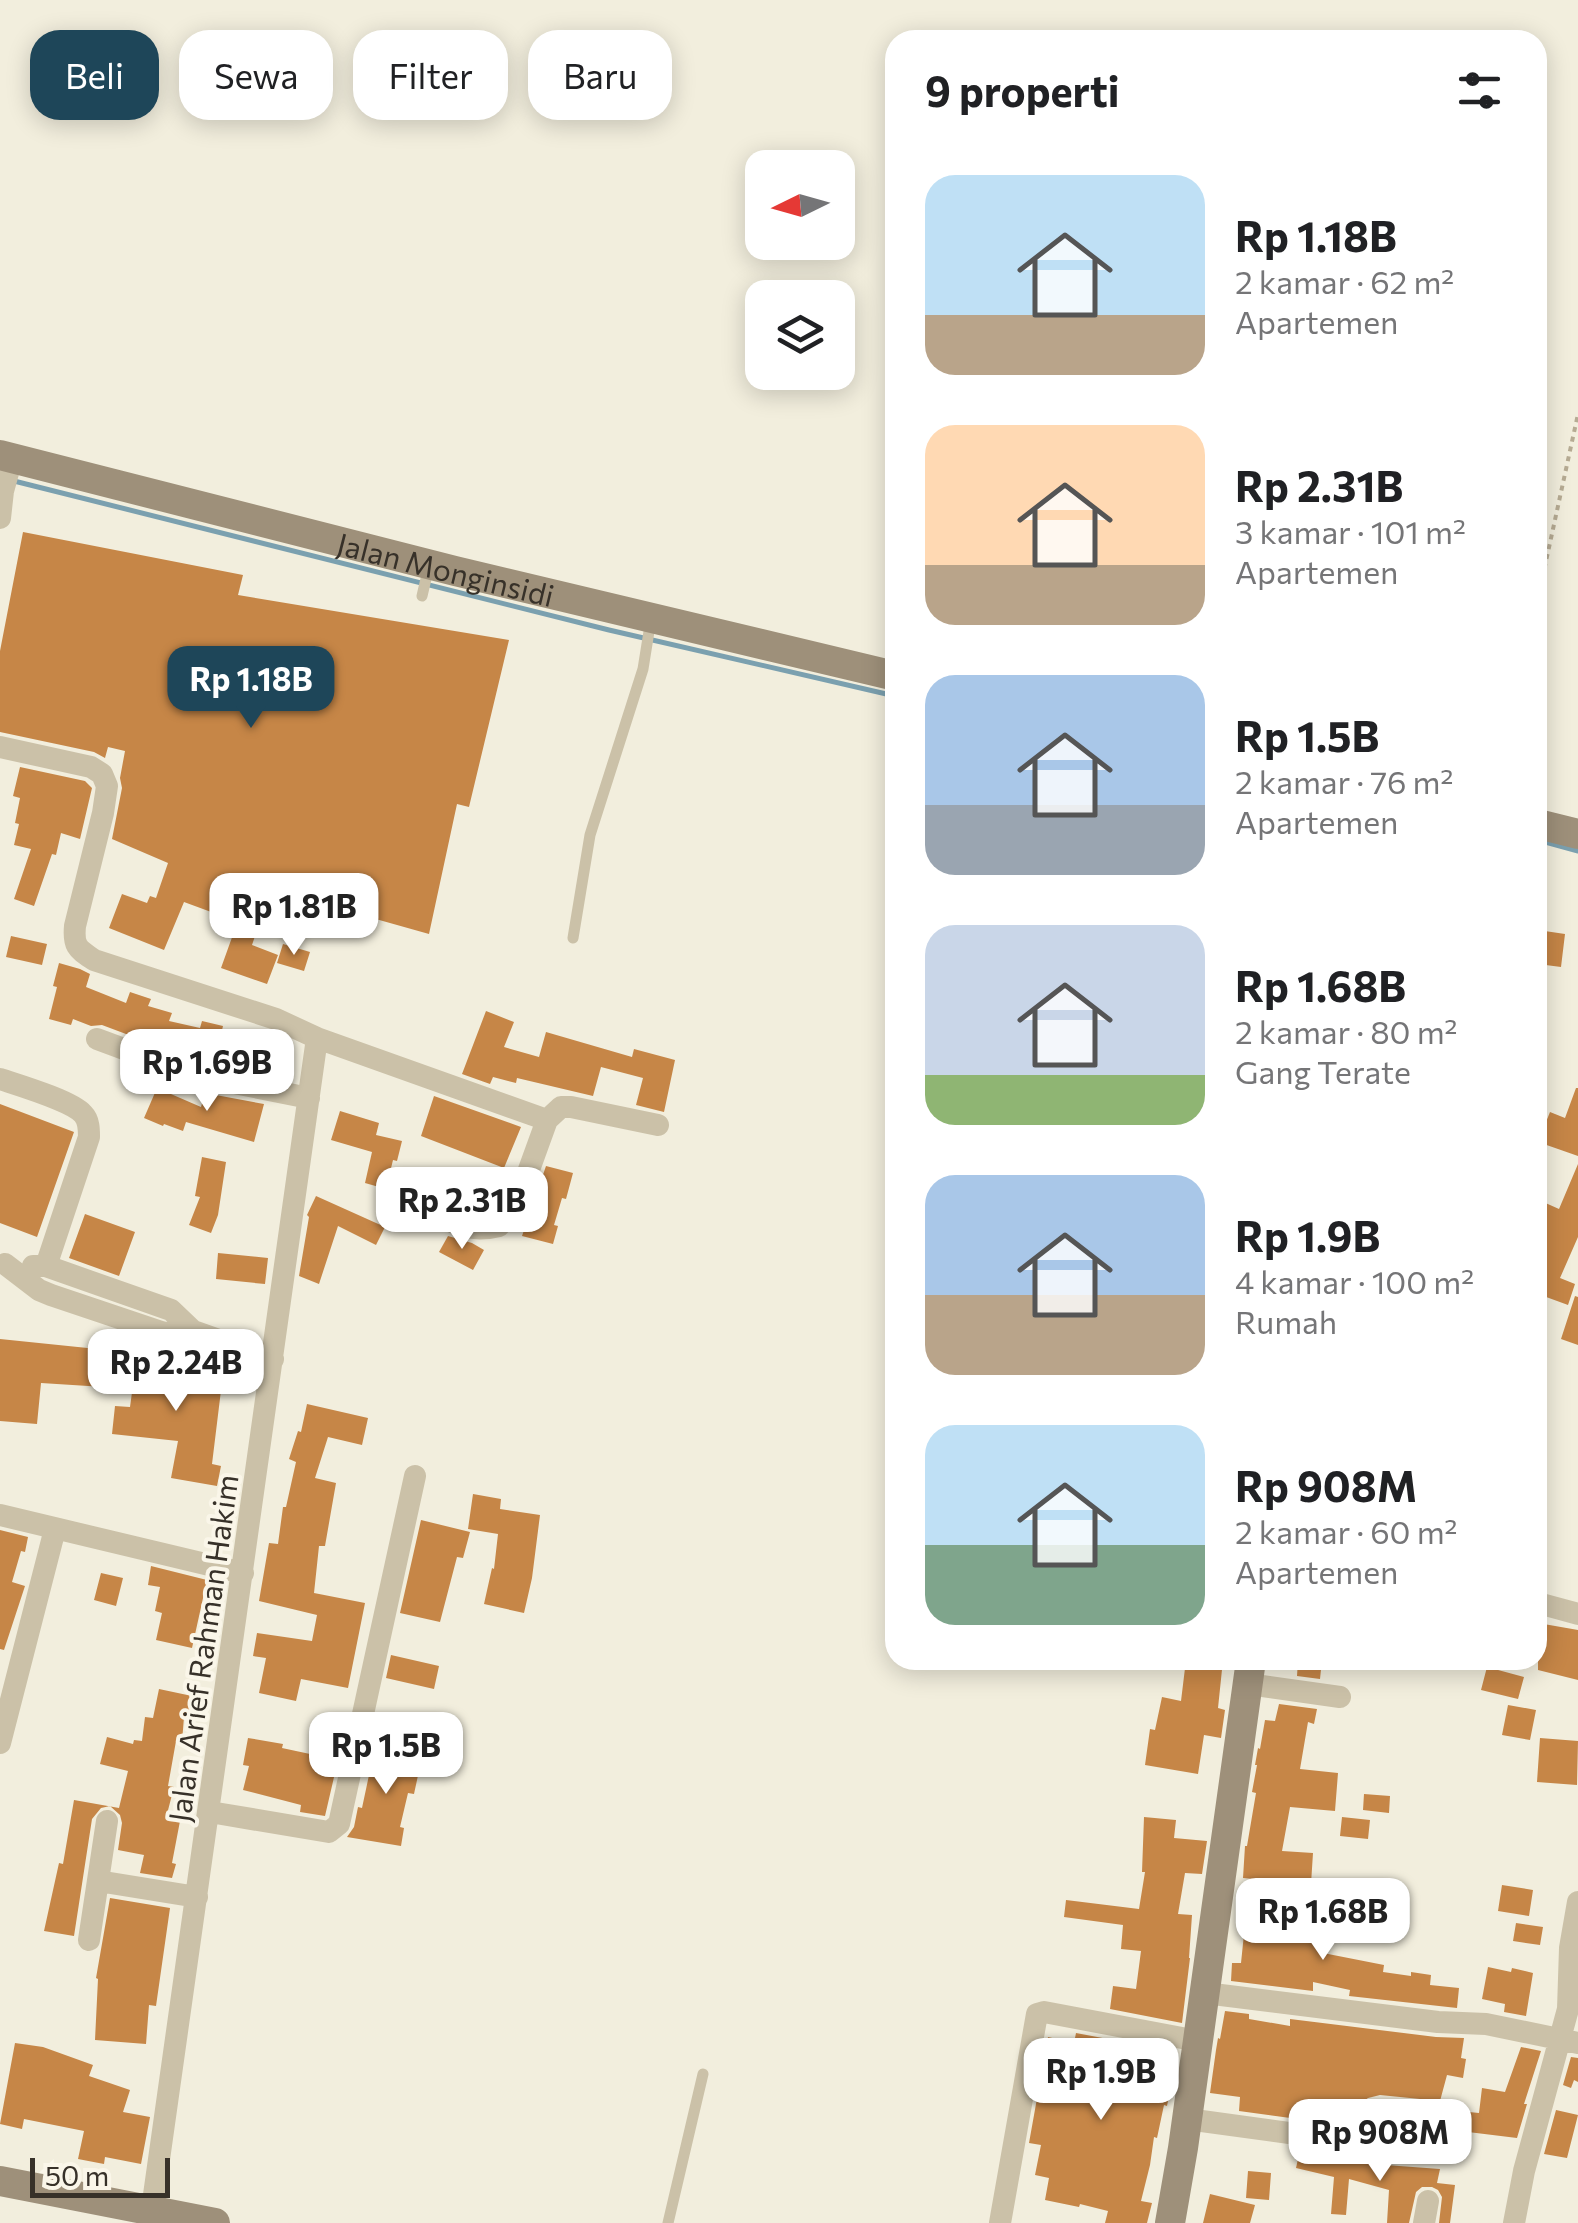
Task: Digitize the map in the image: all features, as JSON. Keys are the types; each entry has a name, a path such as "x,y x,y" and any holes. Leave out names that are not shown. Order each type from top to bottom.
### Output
{"main road":[{"name":"Jalan Monginsidi","path":"6,468 650,623 885,674"},
{"path":"1547,826 1578,834"},
{"path":"1170,2223 1249,1672"},
{"path":"0,2182 215,2223"}],"street":[{"path":"0,518 6,468"},
{"path":"0,747 91,767 102,774 107,786 103,813 74,938 78,949 94,960 276,1019 317,1038 547,1120"},
{"name":"Jalan Arief Rahman Hakim","path":"152,2210 317,1038"},
{"path":"96,1039 210,1080 309,1098"},
{"path":"0,1079 70,1105 86,1117 90,1137 52,1268 51,1295"},
{"path":"418,1204 467,1229 499,1226 518,1200 547,1120 561,1107 658,1125"},
{"path":"2,1264 52,1268 170,1310 192,1331 273,1359"},
{"path":"2,1264 51,1295 164,1334 192,1331"},
{"path":"210,1812 329,1832 339,1824 415,1476"},
{"path":"0,1516 243,1573"},
{"path":"0,1743 55,1529"},
{"path":"1547,1605 1578,1614"},
{"path":"1249,1672 1340,1697"},
{"path":"89,1940 107,1821"},
{"path":"98,1881 197,1897"},
{"path":"1514,2223 1524,2170 1569,2040 1570,1948 1578,1902"},
{"path":"1205,1994 1438,2022 1486,2024 1569,2040"},
{"path":"1000,2223 1037,2014 1044,2012 1198,2041"},
{"path":"1187,2119 1350,2141 1364,2118 1379,2110 1455,2117"}],"lane":[{"path":"422,596 429,568"},
{"path":"572,938 590,836 643,670 650,623"},
{"path":"668,2223 703,2074"}],"path":[{"path":"1547,557 1578,414"}],"building":[{"path":"23,532 243,575 238,595 509,640 469,807 457,804 429,934 255,885 241,923 184,902 164,950 109,928 122,894 147,903 150,896 156,898 168,863 112,839 125,751 108,747 105,758 94,752 0,732 0,651"},
{"path":"20,767 85,781 92,788 80,839 61,833 34,906 14,899 31,849 14,845 20,798 13,796"},
{"path":"235,929 255,936 252,945 278,955 267,984 221,968"},
{"path":"1547,931 1565,934 1561,967 1547,965"},
{"path":"11,936 47,944 42,965 6,957"},
{"path":"283,944 310,952 304,971 277,963"},
{"path":"59,963 90,974 86,987 126,1003 130,992 151,999 148,1006 172,1013 169,1021 200,1028 202,1021 223,1026 214,1064 102,1025 91,1026 73,1019 71,1025 49,1019"},
{"path":"486,1011 514,1022 504,1047 539,1057 546,1032 632,1057 634,1049 675,1060 664,1112 636,1105 643,1078 601,1067 593,1096 517,1078 516,1083 493,1077 490,1084 462,1074"},
{"path":"157,1088 201,1107 205,1093 264,1104 254,1142 186,1122 183,1131 144,1118"},
{"path":"1578,1088 1578,1156 1547,1145 1550,1112 1565,1118"},
{"path":"434,1096 521,1127 504,1168 421,1136"},
{"path":"0,1104 74,1132 37,1237 0,1223"},
{"path":"340,1111 379,1123 376,1135 402,1141 386,1189 365,1183 372,1152 331,1140"},
{"path":"202,1157 226,1162 218,1215 211,1233 189,1225 200,1197 195,1196"},
{"path":"1578,1164 1578,1237 1560,1278 1575,1284 1568,1305 1547,1297 1547,1204 1559,1209"},
{"path":"546,1166 573,1173 554,1225 558,1226 553,1244 522,1236"},
{"path":"316,1196 385,1227 376,1245 338,1226 319,1284 299,1276 307,1215"},
{"path":"85,1214 135,1232 119,1276 69,1258"},
{"path":"448,1236 484,1250 473,1270 439,1252"},
{"path":"218,1253 268,1258 265,1284 216,1279"},
{"path":"1575,1296 1578,1297 1578,1345 1561,1339"},
{"path":"0,1339 107,1350 104,1387 41,1383 37,1424 0,1421"},
{"path":"137,1356 189,1362 188,1369 223,1374 212,1464 221,1466 217,1486 171,1478 178,1441 112,1434 115,1406 130,1407"},
{"path":"307,1404 368,1418 362,1445 328,1437 315,1478 336,1483 325,1546 319,1546 314,1593 365,1603 348,1688 301,1679 296,1701 259,1693 266,1658 253,1656 257,1633 312,1641 317,1615 259,1601 269,1543 278,1544 283,1507 296,1462 289,1459 298,1431 301,1432"},
{"path":"473,1494 501,1499 500,1509 540,1515 524,1613 484,1604 498,1534 468,1529"},
{"path":"421,1520 470,1532 463,1558 457,1557 440,1622 400,1613"},
{"path":"0,1530 28,1537 12,1582 25,1586 4,1650 0,1649"},
{"path":"151,1566 207,1580 192,1648 156,1640 162,1613 155,1611 160,1587 148,1585"},
{"path":"101,1573 123,1578 116,1606 94,1600"},
{"path":"1547,1625 1578,1630 1578,1680 1538,1670 1547,1670"},
{"path":"391,1655 439,1666 434,1689 386,1678"},
{"path":"1185,1670 1222,1670 1218,1708 1225,1710 1221,1738 1204,1735 1198,1774 1145,1765 1150,1729 1155,1730 1162,1697 1181,1701"},
{"path":"1297,1670 1321,1670 1320,1679 1297,1676"},
{"path":"1486,1670 1524,1677 1518,1699 1481,1690"},
{"path":"159,1689 192,1696 188,1718 184,1717 182,1742 176,1741 168,1786 174,1787 166,1818 180,1821 172,1878 140,1873 144,1855 118,1850 122,1823 111,1806 119,1808 128,1771 100,1764 107,1737 133,1744 134,1740 142,1741 145,1717 153,1718"},
{"path":"1279,1704 1317,1709 1314,1724 1308,1722 1300,1769 1338,1773 1335,1811 1290,1807 1282,1851 1313,1853 1311,1884 1243,1878 1256,1793 1252,1792 1258,1748 1265,1720 1275,1721"},
{"path":"1508,1705 1536,1710 1530,1740 1502,1735"},
{"path":"248,1738 338,1760 325,1816 300,1812 301,1805 243,1790 249,1766 243,1765"},
{"path":"1540,1738 1578,1741 1577,1785 1537,1782"},
{"path":"375,1747 422,1757 414,1794 408,1793 400,1827 404,1828 401,1846 347,1837 354,1827 358,1807 362,1808"},
{"path":"1364,1794 1390,1796 1389,1813 1363,1810"},
{"path":"74,1800 109,1806 101,1808 92,1819 74,1936 44,1931 59,1863 63,1864"},
{"path":"1144,1817 1176,1820 1174,1838 1207,1841 1202,1874 1185,1873 1178,1914 1192,1915 1182,2023 1110,2009 1113,1986 1136,1989 1141,1951 1121,1949 1123,1925 1064,1917 1066,1900 1139,1909 1145,1872"},
{"path":"1342,1817 1370,1820 1368,1839 1340,1836"},
{"path":"1502,1885 1533,1890 1529,1916 1498,1911"},
{"path":"110,1898 170,1908 156,2006 149,2005 146,2044 95,2040 96,1978"},
{"path":"1250,1908 1328,1918 1323,1953 1384,1965 1383,1972 1431,1975 1430,1985 1459,1988 1457,2008 1349,1996 1350,1990 1313,1982 1313,1991 1231,1981 1232,1963 1241,1963"},
{"path":"1516,1923 1543,1927 1540,1945 1513,1941"},
{"path":"1488,1967 1533,1973 1526,2016 1504,2012 1505,2004 1482,1999"},
{"path":"1225,2011 1290,2026 1290,2019 1464,2038 1463,2078 1447,2075 1440,2101 1380,2095 1368,2098 1354,2108 1342,2125 1239,2111 1240,2097 1210,2093"},
{"path":"1076,2033 1177,2052 1141,2201 1152,2203 1147,2223 1105,2223 1108,2211 1045,2200 1049,2178 1035,2175 1041,2145 1029,2143 1048,2037 1074,2043"},
{"path":"15,2043 43,2047 93,2065 89,2076 130,2090 123,2112 150,2117 141,2164 105,2157 104,2164 78,2159 84,2131 24,2119 22,2129 0,2124"},
{"path":"1521,2047 1541,2051 1517,2138 1460,2131 1468,2125 1469,2112 1479,2113 1482,2088 1505,2092"},
{"path":"1571,2057 1578,2058 1578,2082 1574,2080 1571,2088 1563,2085"},
{"path":"1556,2110 1578,2115 1567,2158 1544,2154"},
{"path":"1381,2125 1447,2131 1441,2162 1368,2140"},
{"path":"1300,2150 1333,2154 1331,2161 1440,2169 1437,2183 1455,2185 1450,2223 1439,2223 1442,2197 1432,2187 1416,2192 1409,2223 1387,2223 1389,2190 1349,2179 1346,2215 1331,2214 1334,2177 1296,2168"},
{"path":"1248,2171 1271,2173 1269,2200 1246,2198"},
{"path":"1210,2194 1255,2205 1250,2223 1203,2223"}],"waterway":[{"path":"14,481 609,630 885,694"},
{"path":"1547,842 1578,851"}]}
